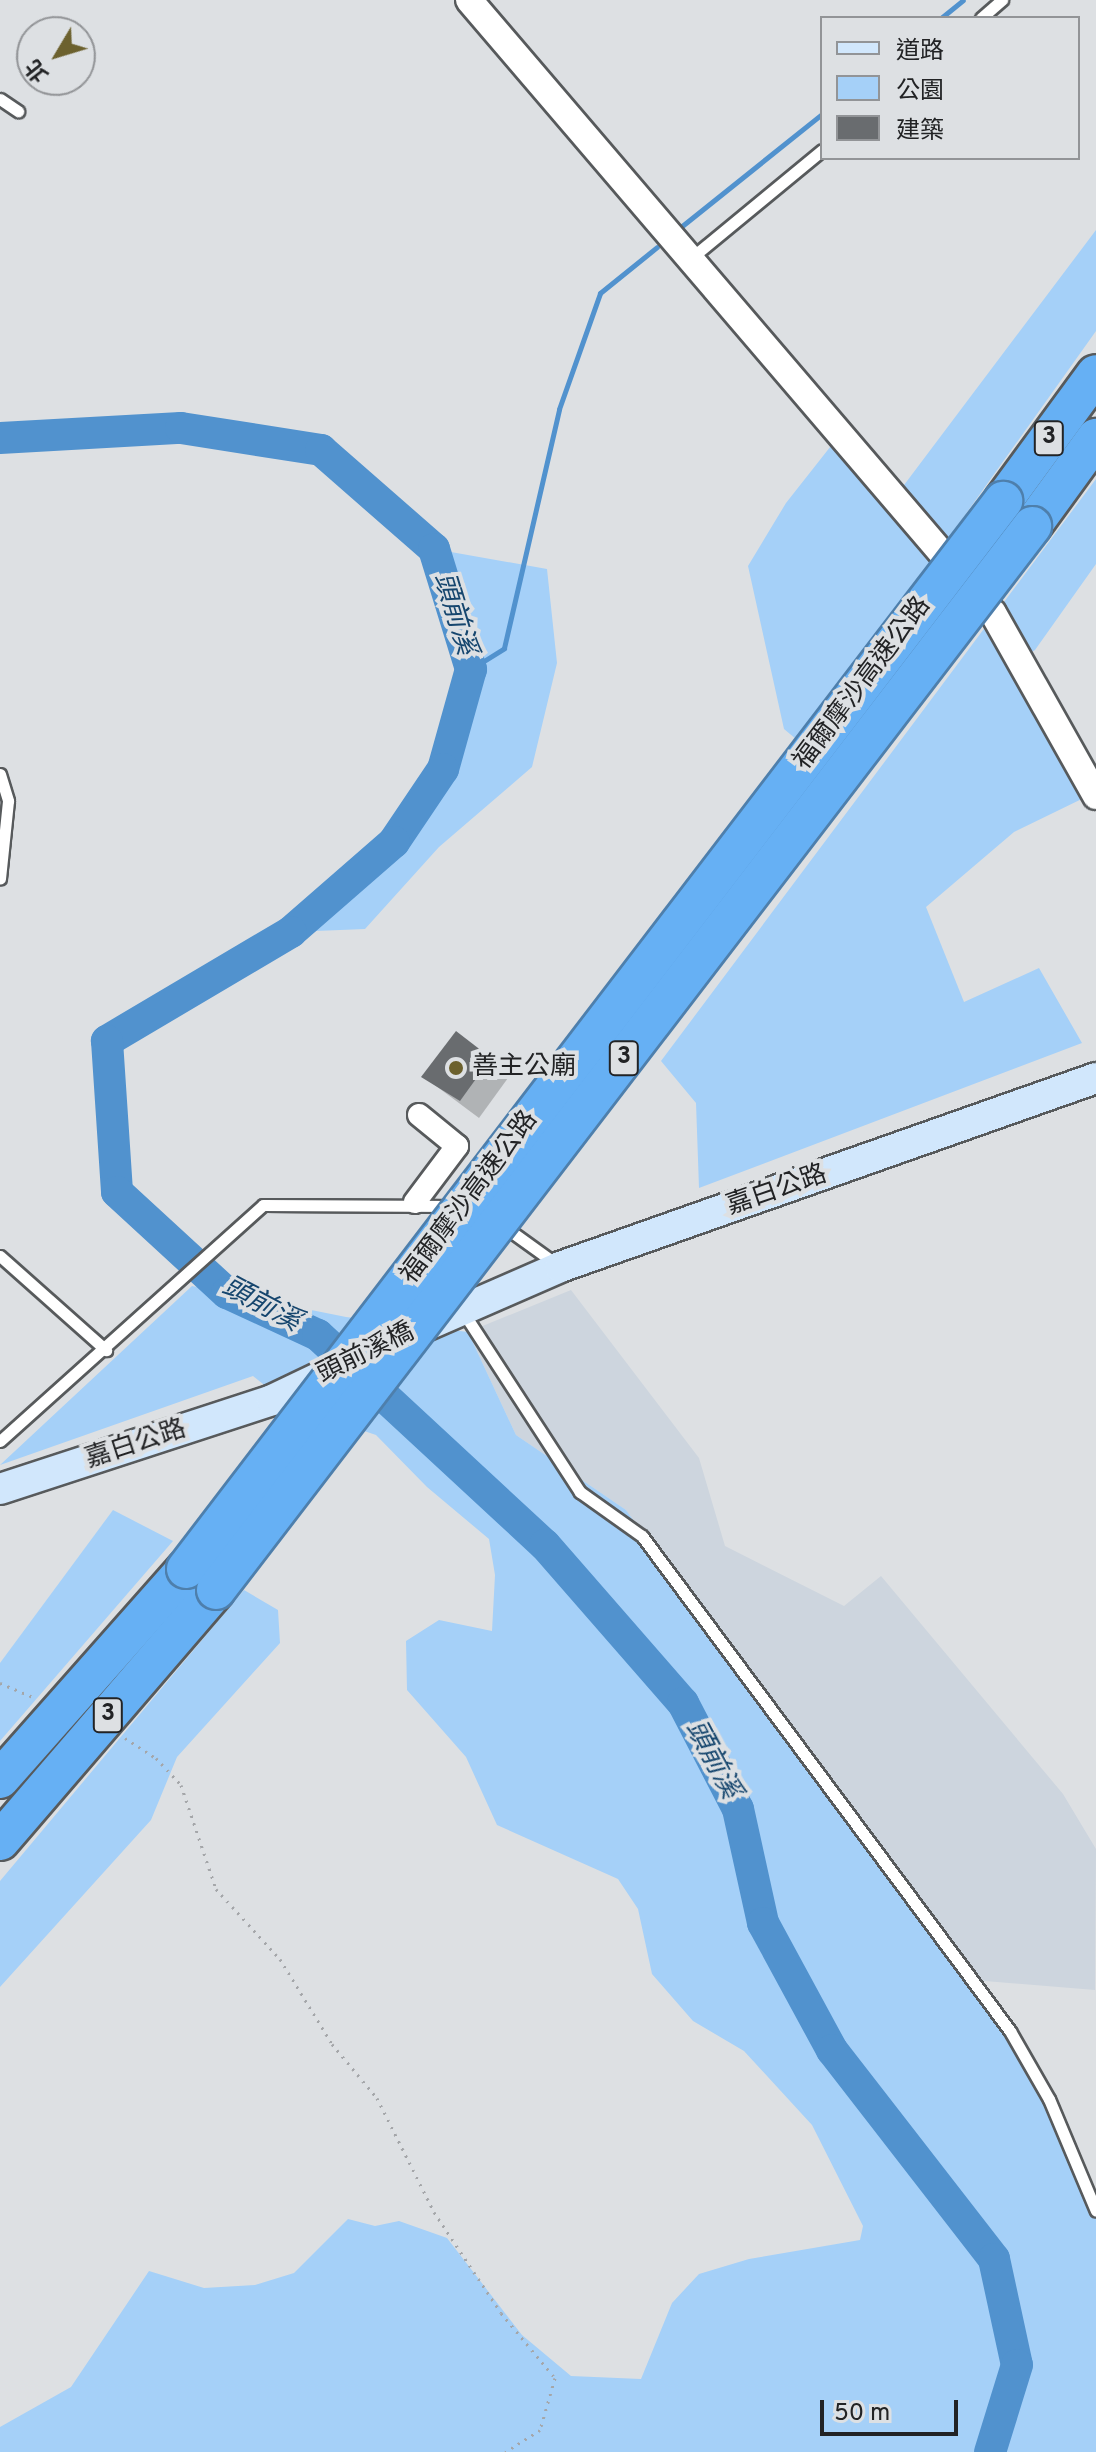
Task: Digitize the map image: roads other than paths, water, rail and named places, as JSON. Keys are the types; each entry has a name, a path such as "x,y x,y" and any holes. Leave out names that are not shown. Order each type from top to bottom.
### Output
{"highway":[{"name":"福爾摩沙高速公路","path":"0,1779 201,1579 1096,374"},
{"name":"福爾摩沙高速公路","path":"0,1841 201,1579 1032,526 1096,438"}],"main road":[{"name":"嘉白公路","path":"460,1309 560,1267 1096,1078"},
{"name":"頭前溪橋","path":"272,1400 460,1309"},
{"name":"嘉白公路","path":"0,1489 272,1400"}],"street":[{"path":"469,0 993,613 1096,796"},
{"path":"415,1202 457,1146 419,1115"}],"lane":[{"path":"983,16 1002,0"},
{"path":"0,99 18,111"},
{"path":"689,260 820,152"},
{"path":"0,774 8,801 0,879"},
{"path":"0,1441 106,1350 263,1205 415,1202 472,1207"},
{"path":"485,1215 560,1267"},
{"path":"0,1256 106,1350"},
{"path":"460,1309 580,1492 642,1536 1010,2031 1049,2099 1096,2211"}],"waterway":[{"path":"943,16 963,0"},
{"path":"682,226 820,116"},
{"path":"471,669 504,648 559,409 600,293 657,247"},
{"name":"頭前溪","path":"0,438 181,428 321,450 434,549 471,669 443,769 394,842 291,932 107,1041 117,1192 227,1293 318,1335 545,1545 683,1703 738,1809 763,1923 832,2050 994,2259 1017,2365 990,2452"}],"place":[{"name":"善主公廟","path":"456,1068"}]}
